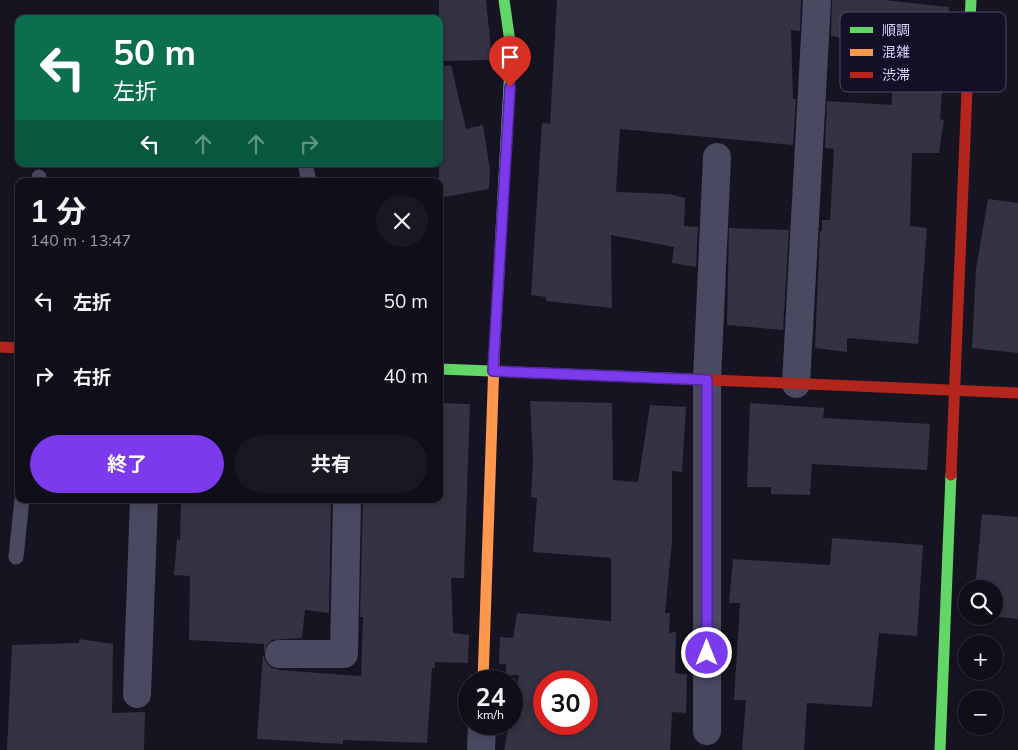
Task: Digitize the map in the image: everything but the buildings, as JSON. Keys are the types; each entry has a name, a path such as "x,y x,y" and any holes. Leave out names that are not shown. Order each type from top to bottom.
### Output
{"street":[{"path":"483,670 493,371 511,49 504,0"},
{"path":"796,384 817,0"},
{"path":"940,750 967,92"},
{"path":"707,731 707,380 717,157"},
{"path":"0,347 15,348"},
{"path":"443,368 1018,394"},
{"path":"137,694 144,503"},
{"path":"279,654 344,654 347,503"},
{"path":"481,750 482,735"}],"lane":[{"path":"16,557 22,503"}],"traffic: fast":[{"path":"494,361 511,49 504,0"},
{"path":"970,12 971,0"},
{"path":"443,369 689,379"},
{"path":"940,750 951,475"}],"traffic: slow":[{"path":"483,670 494,361"}],"traffic: jam":[{"path":"951,475 967,92"},
{"path":"0,347 15,348"},
{"path":"689,379 1018,393"}],"route":[{"path":"510,87 493,371 707,380 707,653"}]}
